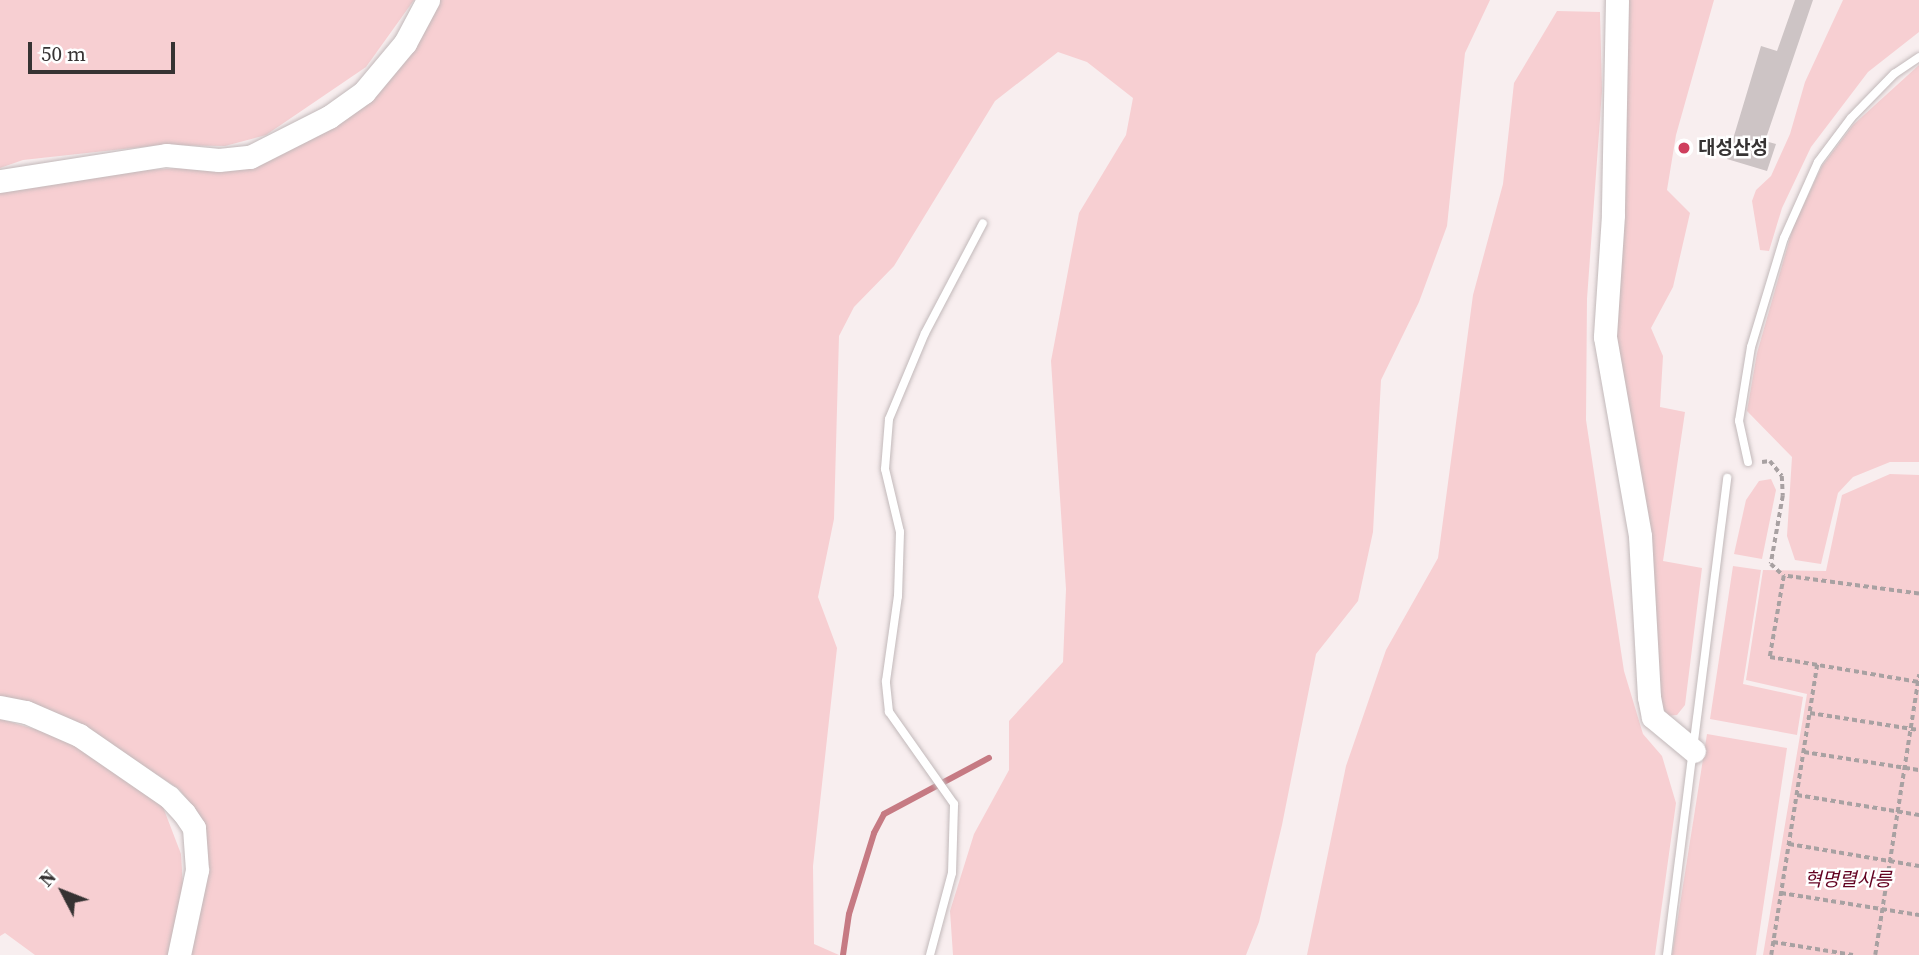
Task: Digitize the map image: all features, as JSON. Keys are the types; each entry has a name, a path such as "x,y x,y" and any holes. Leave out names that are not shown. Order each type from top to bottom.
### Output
{"street":[{"path":"0,181 166,155 219,160 250,157 329,117 364,92 405,43 428,0"},
{"path":"1617,0 1613,215 1605,337 1640,536 1649,697 1653,717 1694,751"},
{"path":"0,707 26,712 79,735 169,797 184,813 194,828 197,870 179,955"}],"lane":[{"path":"1748,462 1739,421 1751,347 1784,237 1818,162 1834,140 1894,74 1919,57"},
{"path":"930,955 952,873 954,804 889,712 886,681 898,596 900,532 885,468 889,419 925,333 983,223"},
{"path":"1667,955 1727,478"}],"path":[{"path":"1748,462 1770,461 1782,476 1783,496 1771,564 1784,576 1919,594"},
{"path":"1784,576 1770,657 1918,682"},
{"path":"1771,955 1817,665"},
{"path":"1875,955 1919,674"},
{"path":"1810,713 1919,730"},
{"path":"1804,752 1919,770"},
{"path":"1797,795 1919,815"},
{"path":"1789,844 1919,866"},
{"path":"1781,893 1919,915"},
{"path":"1773,942 1853,955"}],"green space":[{"path":"0,0 414,0 366,67 266,135 225,146 160,145 23,160 0,168"},
{"path":"439,0 1490,0 1465,53 1447,226 1419,302 1381,380 1373,532 1358,601 1316,654 1282,825 1259,922 1246,955 953,955 950,911 974,834 1009,770 1009,721 1063,662 1066,589 1051,361 1079,213 1126,135 1133,98 1087,62 1058,52 995,101 894,266 854,307 839,336 834,519 818,597 837,648 813,866 814,944 839,955 186,955 205,889 207,848 204,822 179,789 88,730 0,698 0,188 84,174 199,167 345,117"},
{"path":"1629,0 1714,0 1676,135 1667,190 1690,213 1673,287 1651,328 1663,356 1660,407 1685,412 1663,561 1702,568 1685,705 1677,715 1665,716 1657,702 1614,346"},
{"path":"1843,0 1919,0 1919,32 1868,72 1811,147 1782,208 1769,251 1760,250 1752,201 1756,190 1771,176 1790,134 1805,82"},
{"path":"1557,11 1600,12 1602,91 1587,299 1586,420 1624,671 1643,734 1662,756 1676,803 1655,955 1307,955 1346,766 1386,650 1438,558 1473,295 1503,184 1514,83"},
{"path":"1919,65 1919,462 1890,462 1853,477 1838,493 1821,564 1795,560 1787,536 1792,457 1747,411 1757,353 1793,227 1822,166 1853,125"},
{"name":"혁명렬사릉","path":"1890,474 1919,475 1919,955 1763,955 1807,694 1746,680 1763,570 1826,571 1842,495"},
{"path":"1771,479 1776,490 1762,559 1734,554 1746,500 1759,481"},
{"path":"1733,566 1761,570 1743,684 1803,697 1797,735 1710,719"},
{"path":"0,719 75,741 163,807 181,854 183,887 169,955 35,955 5,933 0,936"},
{"path":"1707,734 1787,748 1756,955 1672,955"}],"building":[{"path":"1795,0 1813,0 1765,141 1776,144 1767,171 1727,159 1761,46 1777,51"}],"waterway":[{"path":"843,955 849,914 874,833 884,814 989,758"}],"place":[{"name":"대성산성","path":"1684,148"}]}
